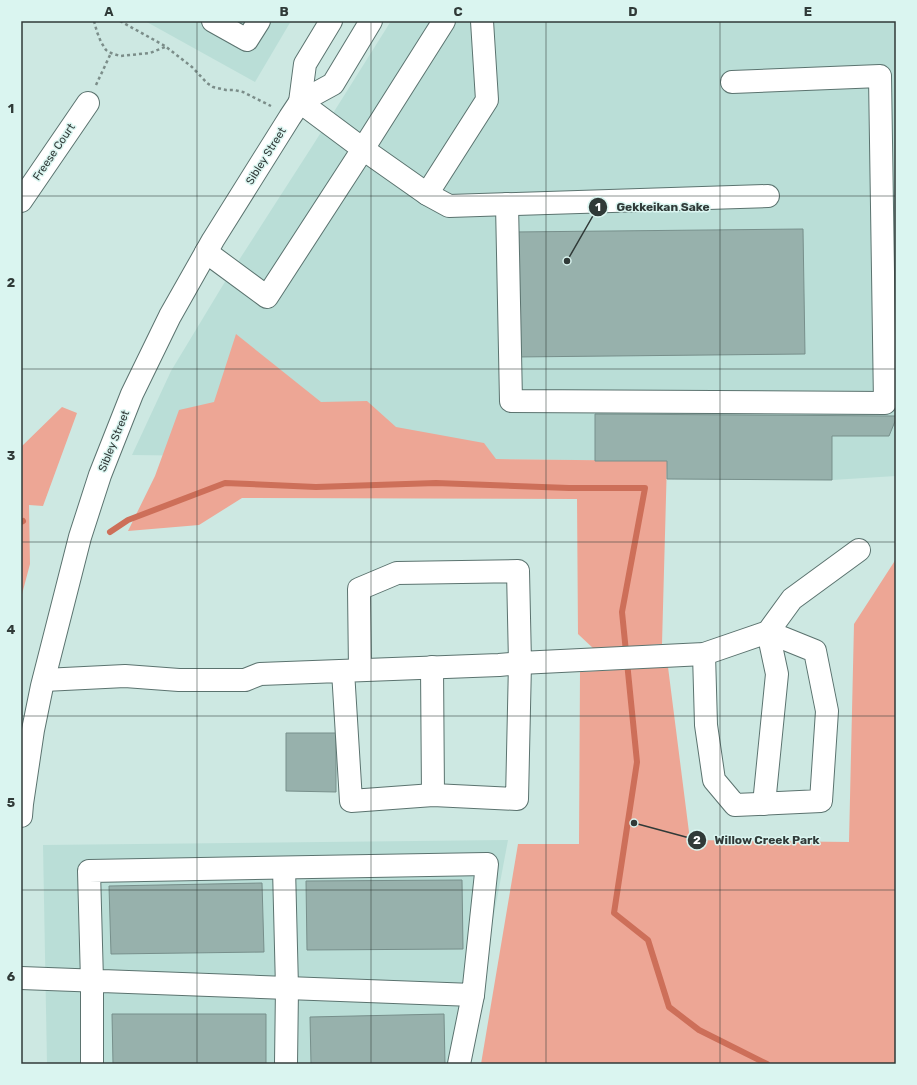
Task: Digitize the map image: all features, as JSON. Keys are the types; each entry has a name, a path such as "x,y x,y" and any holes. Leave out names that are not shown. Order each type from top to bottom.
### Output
{"street":[{"path":"213,21 247,40 259,21"},
{"name":"Sibley Street","path":"21,816 33,730 44,680 80,537 100,475 136,387 170,316 212,240 295,110 305,64 331,21"},
{"name":"Sibley Street","path":"295,110 333,84 371,21"},
{"path":"206,252 266,297 363,149 444,21"},
{"path":"427,194 487,100 482,21"},
{"path":"507,204 511,401 885,403 880,76 732,82"},
{"name":"Freese Court","path":"21,201 88,103"},
{"path":"295,110 363,149 427,194 449,206 768,196"},
{"path":"44,680 124,676 179,680 245,680 260,674 499,665 704,654 768,632 792,599 859,550"},
{"path":"518,571 520,663 517,799 433,794 351,801 352,670 359,589 397,573 518,571"},
{"path":"704,654 706,725 714,780 735,805 821,801 827,711 816,651 768,632"},
{"path":"764,804 777,674 768,632"},
{"path":"432,668 433,794"},
{"path":"92,1064 92,981 89,871 486,864 473,995 459,1064"},
{"path":"284,868 287,988 286,1064"},
{"path":"21,978 473,995"}],"path":[{"path":"94,21 101,42 106,50 111,53 120,56 150,53 165,46"},
{"path":"120,21 165,46 192,67 213,88 243,92 295,110"},
{"path":"88,103 111,53"}],"shaded area":[{"path":"145,21 291,21 255,82"},
{"path":"391,21 896,21 896,476 832,480 667,479 667,461 132,455 171,371 223,285"},
{"path":"236,334 321,402 367,401 396,427 484,443 496,459 667,461 662,644 595,650 578,634 577,499 242,498 199,525 128,531 155,476 179,410 214,402"},
{"path":"62,407 77,413 43,506 29,505 30,564 21,598 21,447"},
{"path":"896,559 896,1064 481,1064 518,844 579,844 580,672 668,667 690,840 849,842 854,624"},
{"path":"508,840 466,1064 47,1064 43,845"}],"building":[{"path":"803,229 805,354 515,357 513,232"},
{"path":"595,414 896,416 896,419 889,436 832,436 832,480 667,479 667,461 595,461"},
{"path":"286,733 336,733 336,792 286,791"},
{"path":"462,880 463,949 307,950 306,881"},
{"path":"262,883 264,952 111,954 109,886"},
{"path":"112,1014 266,1014 266,1064 113,1064"},
{"path":"444,1014 445,1064 311,1064 310,1017"}],"waterway":[{"path":"110,532 128,520 225,483 316,487 436,483 569,488 645,488 622,612 637,762 614,913 648,940 669,1007 699,1030 767,1064"}],"place":[{"name":"Gekkeikan Sake","path":"567,261"},
{"name":"Willow Creek Park","path":"634,823"}]}
